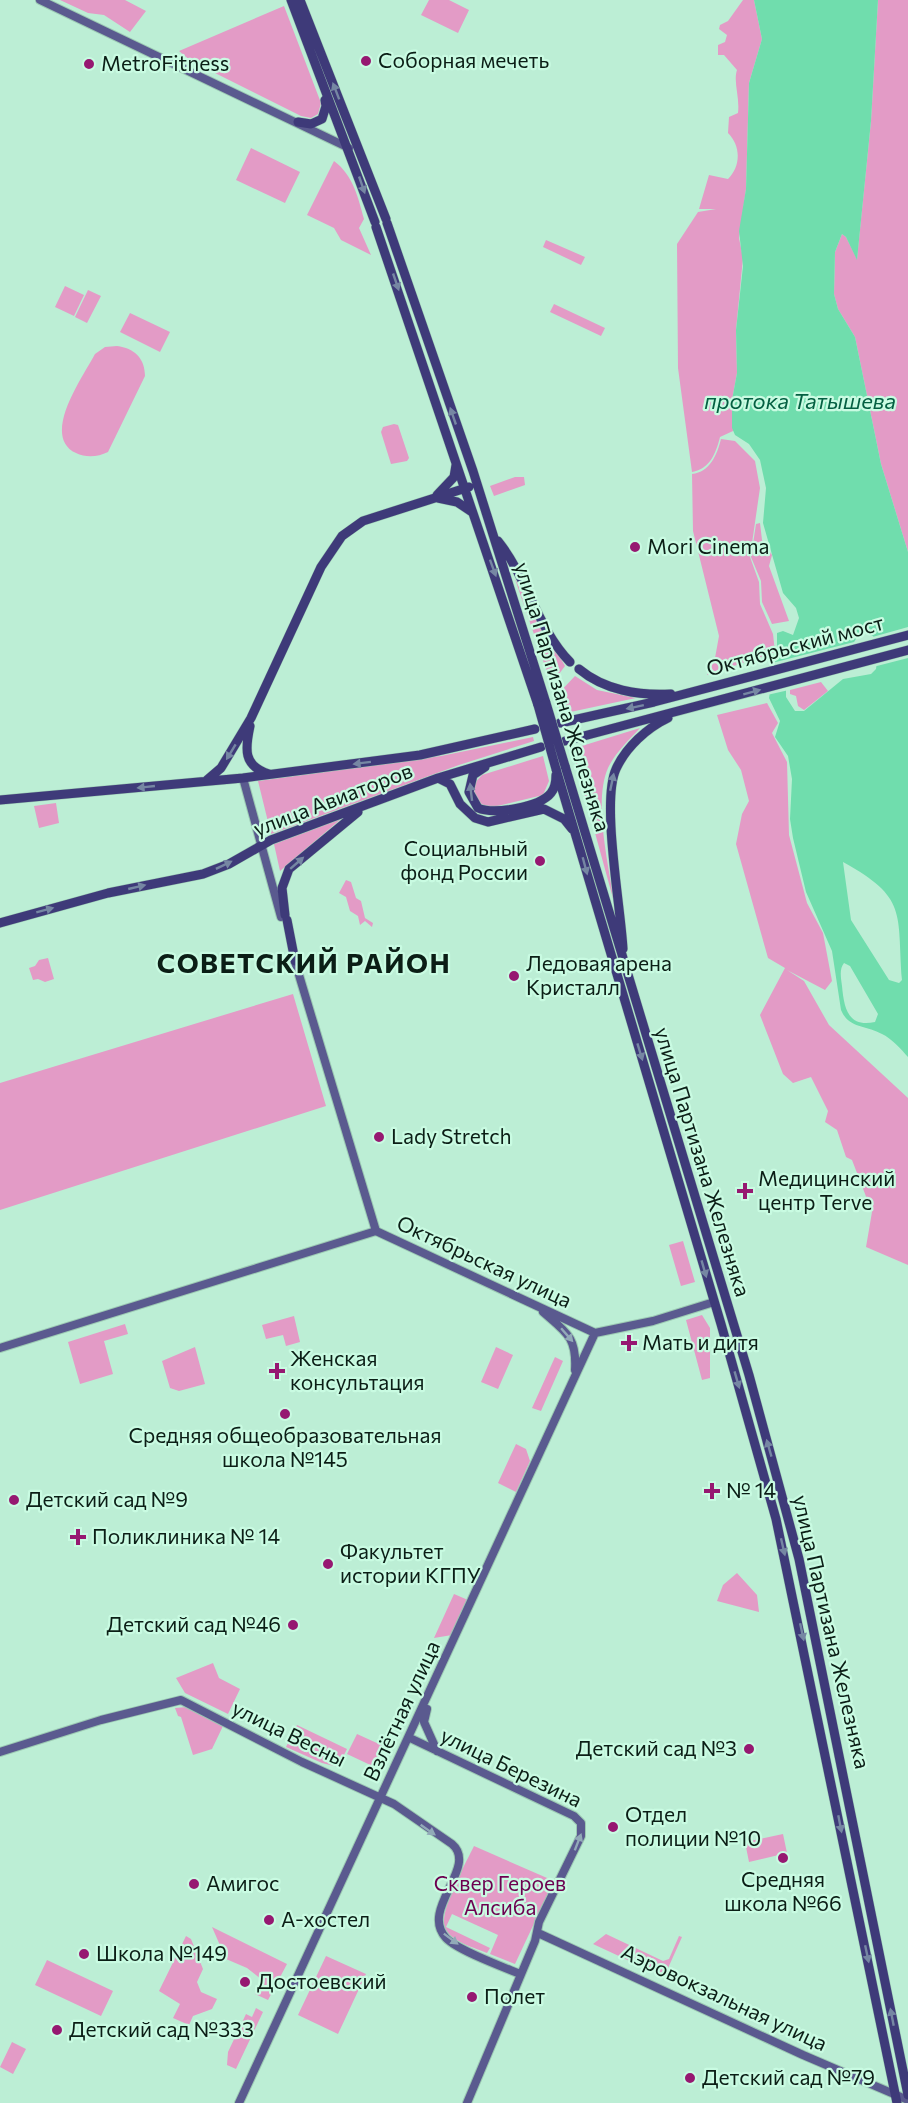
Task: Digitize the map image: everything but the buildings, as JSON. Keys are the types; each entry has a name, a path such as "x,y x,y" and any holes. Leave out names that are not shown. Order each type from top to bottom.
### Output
{"main road":[{"path":"291,0 318,74 326,106 325,114 316,123 298,122"},
{"path":"300,0 354,147"},
{"path":"318,74 354,147"},
{"name":"улица Партизана Железняка","path":"354,147 387,221 494,536 561,768 624,965 755,1397 802,1571 908,2095"},
{"name":"улица Партизана Железняка","path":"354,147 375,224 473,513 542,704"},
{"path":"433,498 454,477 455,457"},
{"path":"205,781 221,768 251,718 321,567 337,542 363,521 477,484"},
{"path":"433,498 457,502 473,513"},
{"path":"494,536 510,556 554,642 570,662"},
{"name":"Октябрьский мост","path":"692,693 908,635"},
{"name":"Октябрьский мост","path":"695,707 908,650"},
{"path":"579,669 598,683 638,694 692,693"},
{"path":"560,723 692,693"},
{"path":"565,741 695,707"},
{"path":"624,965 610,812 610,788 615,770 623,756 645,733 657,723 695,707"},
{"path":"251,718 245,754 250,763 259,771 270,775"},
{"name":"улица Авиаторов","path":"0,800 270,775 420,755 535,729"},
{"name":"улица Авиаторов","path":"0,923 108,893 203,874 218,869 260,846 438,778 541,747"},
{"path":"497,760 477,771 469,786 474,804 490,812 544,800 555,787 561,768"},
{"name":"улица Партизана Железняка","path":"561,768 577,838 761,1464 790,1575 896,2099"},
{"path":"438,778 450,784 460,804 475,818 488,822 544,810 564,819 577,838"},
{"path":"295,961 284,918 282,888 289,870 370,804"},
{"path":"714,1302 724,1296"},
{"path":"790,1575 795,1577 802,1571"},
{"path":"796,1608 801,1602 809,1604"},
{"path":"858,1916 871,1913"}],"street":[{"path":"40,0 354,147"},
{"path":"243,778 260,846 284,918"},
{"name":"Октябрьская улица","path":"295,961 376,1231 596,1333"},
{"path":"0,1348 376,1231"},
{"path":"596,1333 643,1323 714,1302"},
{"path":"537,1306 570,1336 576,1354 575,1373"},
{"name":"Взлётная улица","path":"239,2103 543,1451 575,1373 596,1333"},
{"path":"431,1691 424,1722 437,1751"},
{"name":"улица Весны","path":"0,1752 101,1720 181,1700 302,1762 382,1799"},
{"name":"улица Березина","path":"410,1738 574,1816 581,1823 581,1836 539,1922 538,1933 467,2103"},
{"path":"382,1799 457,1848 458,1869 439,1911 439,1926 447,1939 520,1974"},
{"name":"Аэровокзальная улица","path":"538,1933 896,2099"},
{"path":"896,2099 908,2100"}],"green space":[{"path":"60,0 125,0 146,11 130,32 104,15 88,13"},
{"path":"429,0 449,0 469,10 458,33 421,15"},
{"path":"743,0 754,0 762,39 749,83 746,189 739,238 743,258 736,330 737,373 732,400 733,431 720,437 708,464 692,472 678,368 677,244 698,212 716,209 699,209 709,175 728,179 737,162 737,150 728,133 729,117 738,113 737,70 724,55 718,55 718,45 725,42 727,35 719,29 720,25 728,21"},
{"path":"878,0 908,0 908,552 881,464 855,337 838,309 834,294 835,252 842,234 846,237 857,259 871,121"},
{"path":"284,6 321,103 318,114 311,118 301,116 191,61 179,51"},
{"path":"251,148 300,172 285,203 236,180"},
{"path":"334,161 346,173 354,187 364,219 359,228 371,255 341,240 334,228 307,215"},
{"path":"546,240 585,257 581,265 543,247"},
{"path":"65,286 84,295 74,316 55,307"},
{"path":"88,290 101,296 87,323 75,317"},
{"path":"554,304 605,328 601,336 550,312"},
{"path":"130,313 170,332 160,352 120,332"},
{"path":"117,346 129,349 141,359 145,376 108,452 92,456 80,455 66,445 62,434 67,406 95,354 105,347"},
{"path":"398,425 409,458 407,461 391,464 381,432 383,427"},
{"path":"721,439 735,441 755,461 760,488 750,557 759,582 760,604 773,634 775,652 707,675 715,658 719,636 693,531 692,474 704,470 712,462"},
{"path":"515,477 524,477 525,485 494,496 490,486"},
{"path":"760,523 762,540 772,555 769,566 789,621 772,624 762,602 761,581 751,557 756,524"},
{"path":"515,579 565,666 559,674 547,672"},
{"path":"575,676 597,690 636,698 561,714 556,696"},
{"path":"821,682 828,691 804,710 798,706 796,696 790,694 790,690"},
{"path":"767,703 778,723 772,733 787,762 789,835 807,903 823,933 832,981 825,990 787,970 804,981 829,1025 908,1098 908,1265 866,1247 872,1212 852,1160 846,1157 837,1130 825,1122 828,1111 811,1077 793,1083 783,1074 760,1015 785,968 768,958 736,844 742,814 749,801 741,770 728,750 717,715"},
{"path":"640,728 614,757 604,782 602,816 614,902 572,749"},
{"path":"533,737 534,741 459,765 271,834 258,781 441,756"},
{"path":"543,756 549,781 543,795 489,808 478,802 472,786 482,775"},
{"path":"56,803 59,823 39,828 34,806"},
{"path":"341,819 280,871 274,844"},
{"path":"346,880 351,882 356,898 361,901 365,918 373,923 372,927 365,921 360,925 358,916 350,911 346,897 339,893"},
{"path":"48,958 54,979 45,982 38,979 33,980 29,968 35,966 39,960"},
{"path":"293,994 326,1106 0,1210 0,1083"},
{"path":"683,1241 695,1282 681,1286 669,1245"},
{"path":"702,1315 710,1328 710,1378 702,1380 686,1320"},
{"path":"294,1316 300,1342 286,1346 283,1335 266,1339 262,1325"},
{"path":"125,1324 128,1334 104,1341 113,1374 80,1384 68,1342"},
{"path":"195,1347 205,1384 179,1391 170,1388 162,1361"},
{"path":"496,1347 513,1355 498,1389 481,1382"},
{"path":"555,1357 563,1361 541,1411 532,1408"},
{"path":"516,1444 526,1449 530,1461 516,1492 498,1483"},
{"path":"737,1573 757,1595 759,1612 717,1601 723,1585"},
{"path":"454,1594 468,1600 452,1635 434,1638"},
{"path":"213,1663 219,1678 240,1689 228,1714 185,1693 176,1678"},
{"path":"187,1707 223,1726 212,1749 193,1755 181,1717 178,1716 175,1708"},
{"path":"297,1725 347,1749 338,1767 322,1763 286,1747"},
{"path":"357,1734 390,1749 381,1770 347,1754"},
{"path":"783,1834 787,1853 749,1862 745,1842"},
{"name":"Сквер Героев Алсиба","path":"474,1846 554,1881 515,1964 490,1954 498,1935 452,1914 446,1927 490,1948 487,1953 459,1941 446,1930 444,1923 448,1901"},
{"path":"212,1927 287,1964 268,2000 255,1994 261,1979 247,1968 226,1959"},
{"path":"606,1934 663,1961 669,1959 679,1936 682,1937 664,1977 593,1944"},
{"path":"186,1936 191,1939 203,1969 197,1982 201,1992 217,1999 212,2009 193,2016 189,2025 173,2018 180,2004 159,1991"},
{"path":"326,1956 366,1974 338,2034 298,2015"},
{"path":"47,1960 113,1991 101,2016 35,1985"},
{"path":"256,2008 263,2012 236,2069 227,2065 228,2052 246,2014 252,2017"},
{"path":"12,2042 26,2049 13,2074 0,2067"}],"water":[{"name":"протока Татышева","path":"754,0 878,0 871,121 857,260 846,237 842,234 835,252 834,294 838,309 855,337 881,464 908,552 908,1057 889,1038 876,1031 853,1024 841,1010 832,951 806,892 793,838 790,819 792,779 788,756 775,737 780,721 769,698 777,650 777,633 783,631 793,635 799,618 796,608 783,593 763,523 766,488 760,460 749,444 735,435 732,428 732,400 737,373 736,330 743,266 739,231 746,189 749,83 762,39","holes":["864,633 873,636 879,646 876,669 871,674 843,679 804,711 795,711 786,697 786,678 801,662 852,646 858,635","843,862 879,886 889,897 895,909 900,938 902,980 899,983 889,980 851,920","844,963 850,966 878,1014 875,1022 859,1022 849,1014 843,994 841,968"]}],"pier":[{"path":"908,627 908,658 873,667 876,647 869,638"},
{"path":"858,641 854,648 795,667 789,679 789,690 767,695 772,663"}],"place":[{"name":"Соборная мечеть","path":"366,61"},
{"name":"MetroFitness","path":"89,64"},
{"name":"Mori Cinema","path":"635,547"},
{"name":"Социальный фонд России","path":"540,861"},
{"name":"Ледовая арена Кристалл","path":"514,976"},
{"name":"Lady Stretch","path":"379,1137"},
{"name":"Медицинский центр Terve","path":"745,1191"},
{"name":"Мать и дитя","path":"629,1343"},
{"name":"Женская консультация","path":"277,1371"},
{"name":"Средняя общеобразовательная школа №145","path":"285,1414"},
{"name":"№ 14","path":"712,1491"},
{"name":"Детский сад №9","path":"14,1500"},
{"name":"Поликлиника № 14","path":"78,1537"},
{"name":"Факультет истории КГПУ","path":"328,1564"},
{"name":"Детский сад №46","path":"293,1625"},
{"name":"Детский сад №3","path":"749,1749"},
{"name":"Отдел полиции №10","path":"613,1827"},
{"name":"Средняя школа №66","path":"783,1858"},
{"name":"Амигос","path":"194,1884"},
{"name":"А-хостел","path":"269,1920"},
{"name":"Школа №149","path":"84,1954"},
{"name":"Достоевский","path":"245,1982"},
{"name":"Полет","path":"472,1997"},
{"name":"Детский сад №333","path":"57,2030"},
{"name":"Детский сад №79","path":"690,2078"}],"district":[{"name":"СОВЕТСКИЙ РАЙОН","path":"304,964"}]}
